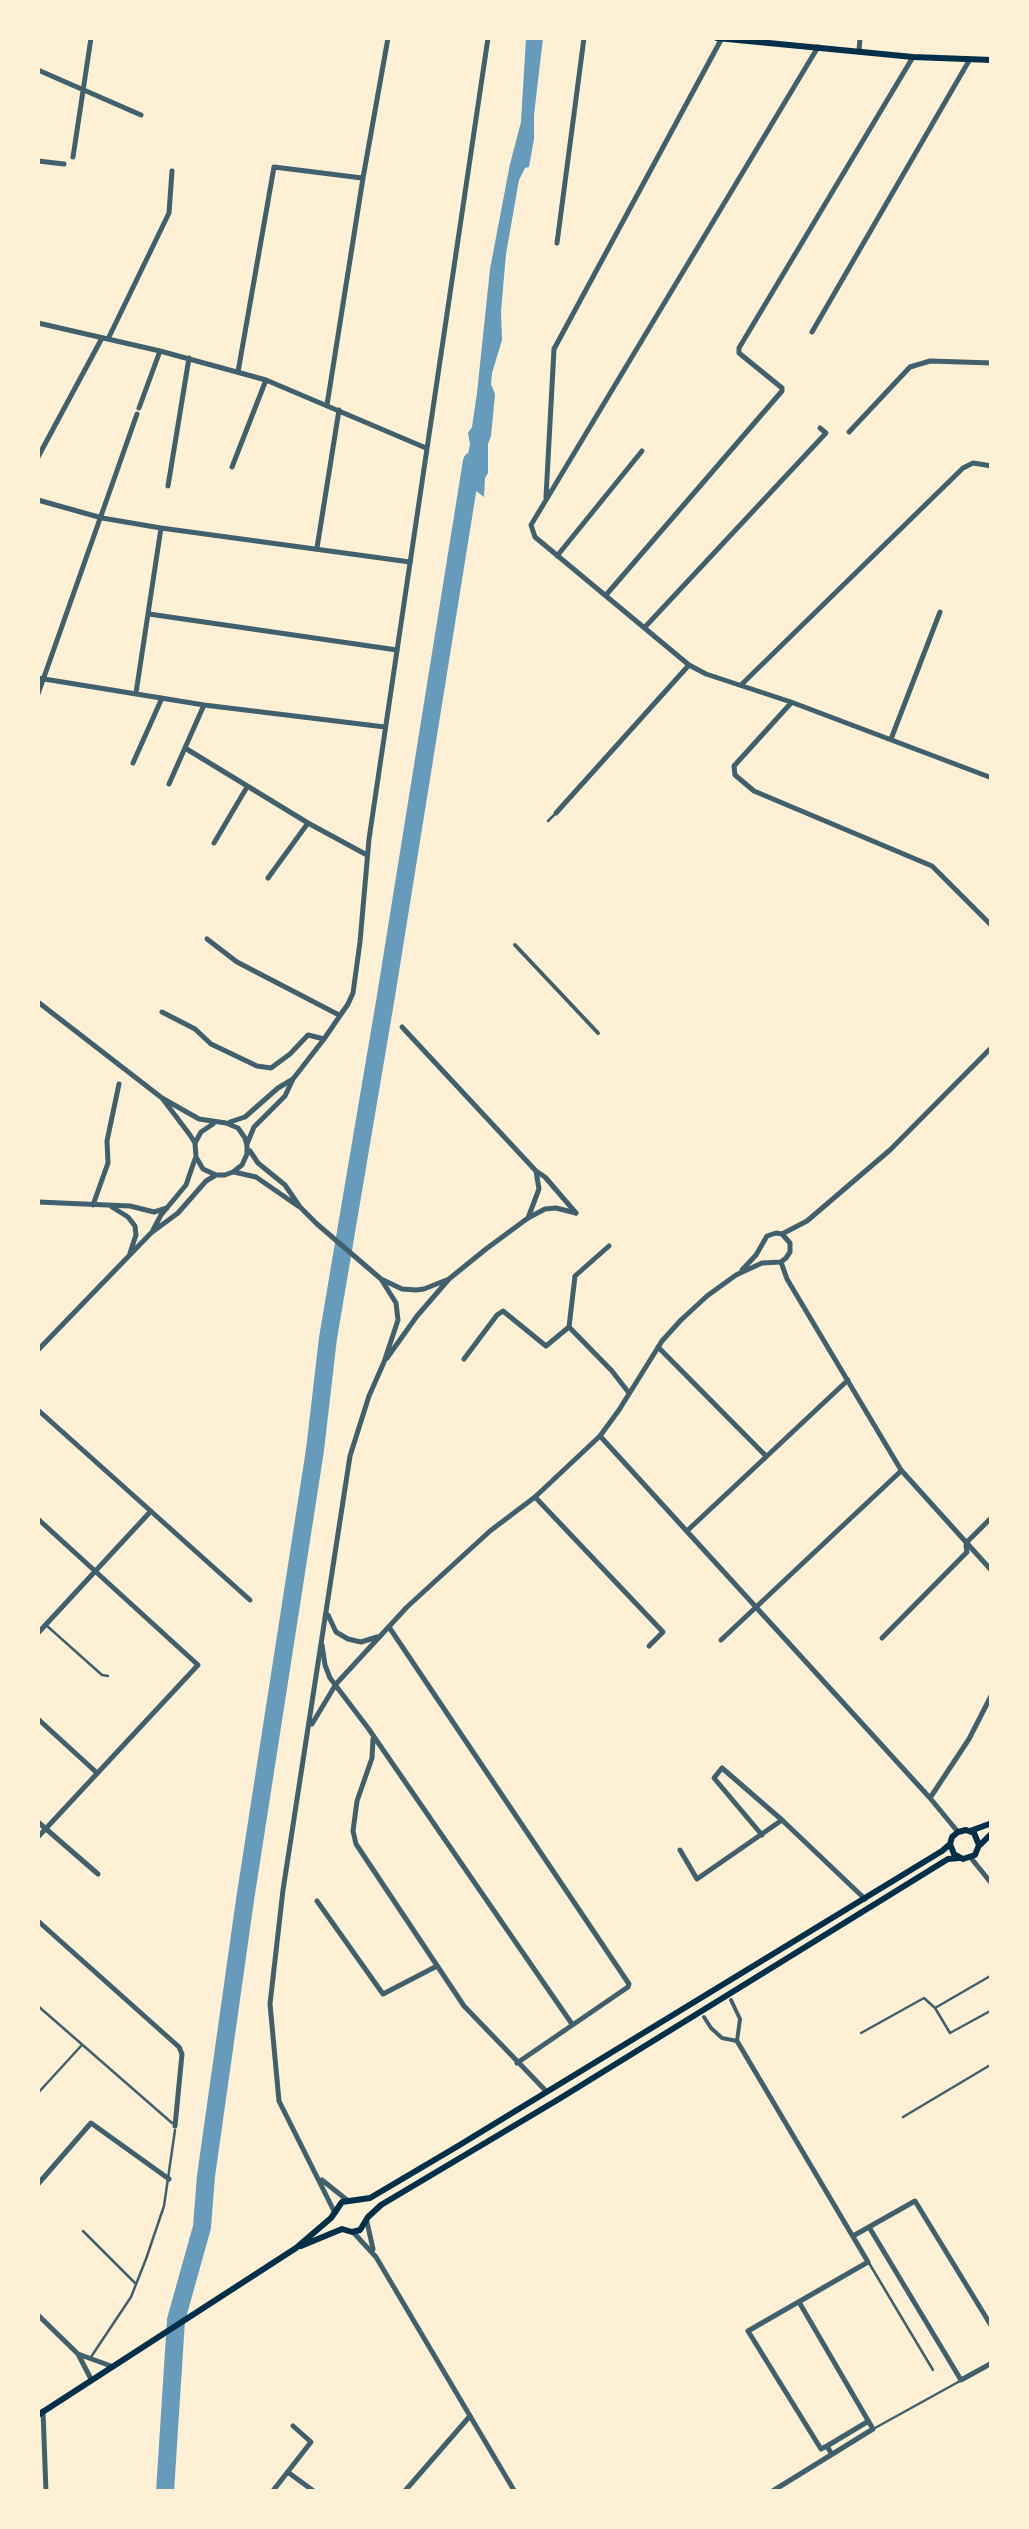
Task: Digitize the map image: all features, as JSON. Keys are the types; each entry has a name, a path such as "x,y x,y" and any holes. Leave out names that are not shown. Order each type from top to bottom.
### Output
{"main road":[{"path":"719,38 992,60"},
{"path":"959,1858 950,1844 952,1837 992,1823"},
{"path":"970,1831 979,1846"},
{"path":"296,2248 342,2230 362,2228 381,2205 939,1865 970,1858 992,1834"},
{"path":"40,2413 296,2248 340,2204 375,2195 950,1844"},
{"path":"358,2201 365,2206 368,2220"},
{"path":"335,2213 342,2230"}],"street":[{"path":"74,157 91,38"},
{"path":"327,404 388,38"},
{"path":"234,1172 242,1164 254,1127 285,1096 353,994 385,728 488,38"},
{"path":"557,244 584,38"},
{"path":"546,498 554,346 719,38"},
{"path":"859,51 860,38"},
{"path":"818,47 531,525 535,537 689,665 992,778"},
{"path":"606,595 782,391 738,348 913,56"},
{"path":"812,332 970,59"},
{"path":"38,70 141,115"},
{"path":"38,161 64,164"},
{"path":"238,372 274,166 363,178"},
{"path":"38,457 169,213 172,171"},
{"path":"38,323 266,380 426,448"},
{"path":"38,694 40,679 160,351"},
{"path":"168,486 189,358"},
{"path":"849,432 910,367 930,361 992,364"},
{"path":"232,467 266,380"},
{"path":"317,548 339,410"},
{"path":"645,627 826,433 820,428"},
{"path":"557,556 642,451"},
{"path":"741,685 962,468 973,463 992,466"},
{"path":"38,500 102,518 161,528 410,562"},
{"path":"136,695 161,528"},
{"path":"892,739 940,612"},
{"path":"149,614 397,650"},
{"path":"556,812 689,665"},
{"path":"40,679 385,728"},
{"path":"133,764 162,698"},
{"path":"791,702 734,766 734,775 754,792 932,866 992,926"},
{"path":"169,784 204,705"},
{"path":"185,748 368,855"},
{"path":"214,843 247,787"},
{"path":"268,878 308,823"},
{"path":"207,939 236,962 339,1016"},
{"path":"515,945 598,1033"},
{"path":"38,1002 162,1098 199,1119 226,1123 245,1117 293,1079"},
{"path":"162,1012 195,1029 211,1044 257,1066 272,1068 308,1035 324,1039"},
{"path":"384,1362 416,1316 449,1279 545,1209 576,1213 402,1026"},
{"path":"782,1234 807,1221 890,1150 992,1048"},
{"path":"93,1205 108,1164 106,1141 119,1084"},
{"path":"151,1233 186,1185 196,1157 195,1143 162,1098"},
{"path":"195,1143 204,1128 216,1123"},
{"path":"226,1123 242,1132 258,1162 290,1190 300,1207"},
{"path":"196,1157 203,1169 216,1175"},
{"path":"38,1350 199,1188 216,1175 234,1172 256,1177 300,1207 380,1279 392,1296 397,1325 350,1456 283,1890 270,2004 278,2101 335,2213"},
{"path":"528,1218 539,1190 536,1172"},
{"path":"38,1202 130,1206 154,1212 167,1208"},
{"path":"109,1206 124,1214 134,1226 136,1235 130,1255"},
{"path":"308,1731 336,1684 389,1627 490,1531 535,1497 600,1436 658,1347 681,1320 736,1276 756,1265 781,1262 807,1221"},
{"path":"736,1276 767,1236 782,1234 790,1246"},
{"path":"464,1359 503,1311 546,1346 568,1327 576,1276 608,1246"},
{"path":"761,1246 764,1257 772,1262"},
{"path":"781,1262 787,1279 901,1470 992,1572"},
{"path":"380,1279 416,1290 449,1279"},
{"path":"568,1327 630,1394"},
{"path":"658,1347 766,1456"},
{"path":"688,1530 848,1380"},
{"path":"38,1410 250,1600"},
{"path":"600,1436 958,1832"},
{"path":"721,1640 901,1470"},
{"path":"535,1497 663,1632 649,1646"},
{"path":"38,1633 151,1511"},
{"path":"882,1638 966,1552 966,1543 992,1518"},
{"path":"38,1519 198,1664 38,1837"},
{"path":"327,1612 336,1632 348,1640 367,1641 382,1635"},
{"path":"389,1627 628,1984 628,1988 518,2063"},
{"path":"322,1645 327,1673 572,2025"},
{"path":"930,1798 969,1739 992,1694"},
{"path":"38,1720 96,1772"},
{"path":"368,1728 374,1750 356,1801 354,1838 360,1851 464,2006 546,2091"},
{"path":"762,1835 714,1778 722,1768 865,1899"},
{"path":"680,1850 697,1879 782,1820"},
{"path":"38,1822 98,1874"},
{"path":"970,1858 992,1884"},
{"path":"317,1901 383,1994 437,1966"},
{"path":"38,1921 179,2047 182,2054 175,2126"},
{"path":"730,2000 740,2019 737,2041 868,2262 748,2331 821,2449 829,2449 873,2429 799,2302"},
{"path":"704,2017 722,2038 737,2041"},
{"path":"38,2184 91,2122 169,2179"},
{"path":"318,2176 347,2200"},
{"path":"853,2236 914,2202 992,2327"},
{"path":"368,2220 376,2257"},
{"path":"869,2227 961,2380 992,2363"},
{"path":"352,2232 376,2257 516,2492"},
{"path":"38,2315 78,2354 91,2379"},
{"path":"78,2354 111,2366"},
{"path":"40,2413 46,2492"},
{"path":"404,2492 470,2416"},
{"path":"771,2492 785,2489 829,2449 869,2422"},
{"path":"272,2492 311,2442 293,2426"},
{"path":"288,2472 315,2492"}],"lane":[{"path":"548,821 556,812"},
{"path":"45,1624 102,1676 108,1676"},
{"path":"935,2008 992,1975"},
{"path":"860,2033 924,1998 950,2033 992,2010"},
{"path":"38,2006 175,2126 160,2220 131,2297 91,2358"},
{"path":"38,2092 82,2046"},
{"path":"902,2116 992,2064"},
{"path":"83,2231 136,2284"},
{"path":"868,2262 934,2370"},
{"path":"873,2429 961,2380"}],"water":[{"path":"526,38 543,38 534,139 529,167 519,180 506,254 502,340 492,373 495,394 484,497 463,481 490,269 521,122"}],"waterway":[{"path":"165,2492 176,2320 202,2227 245,1900 315,1450 328,1338 472,461"}]}
